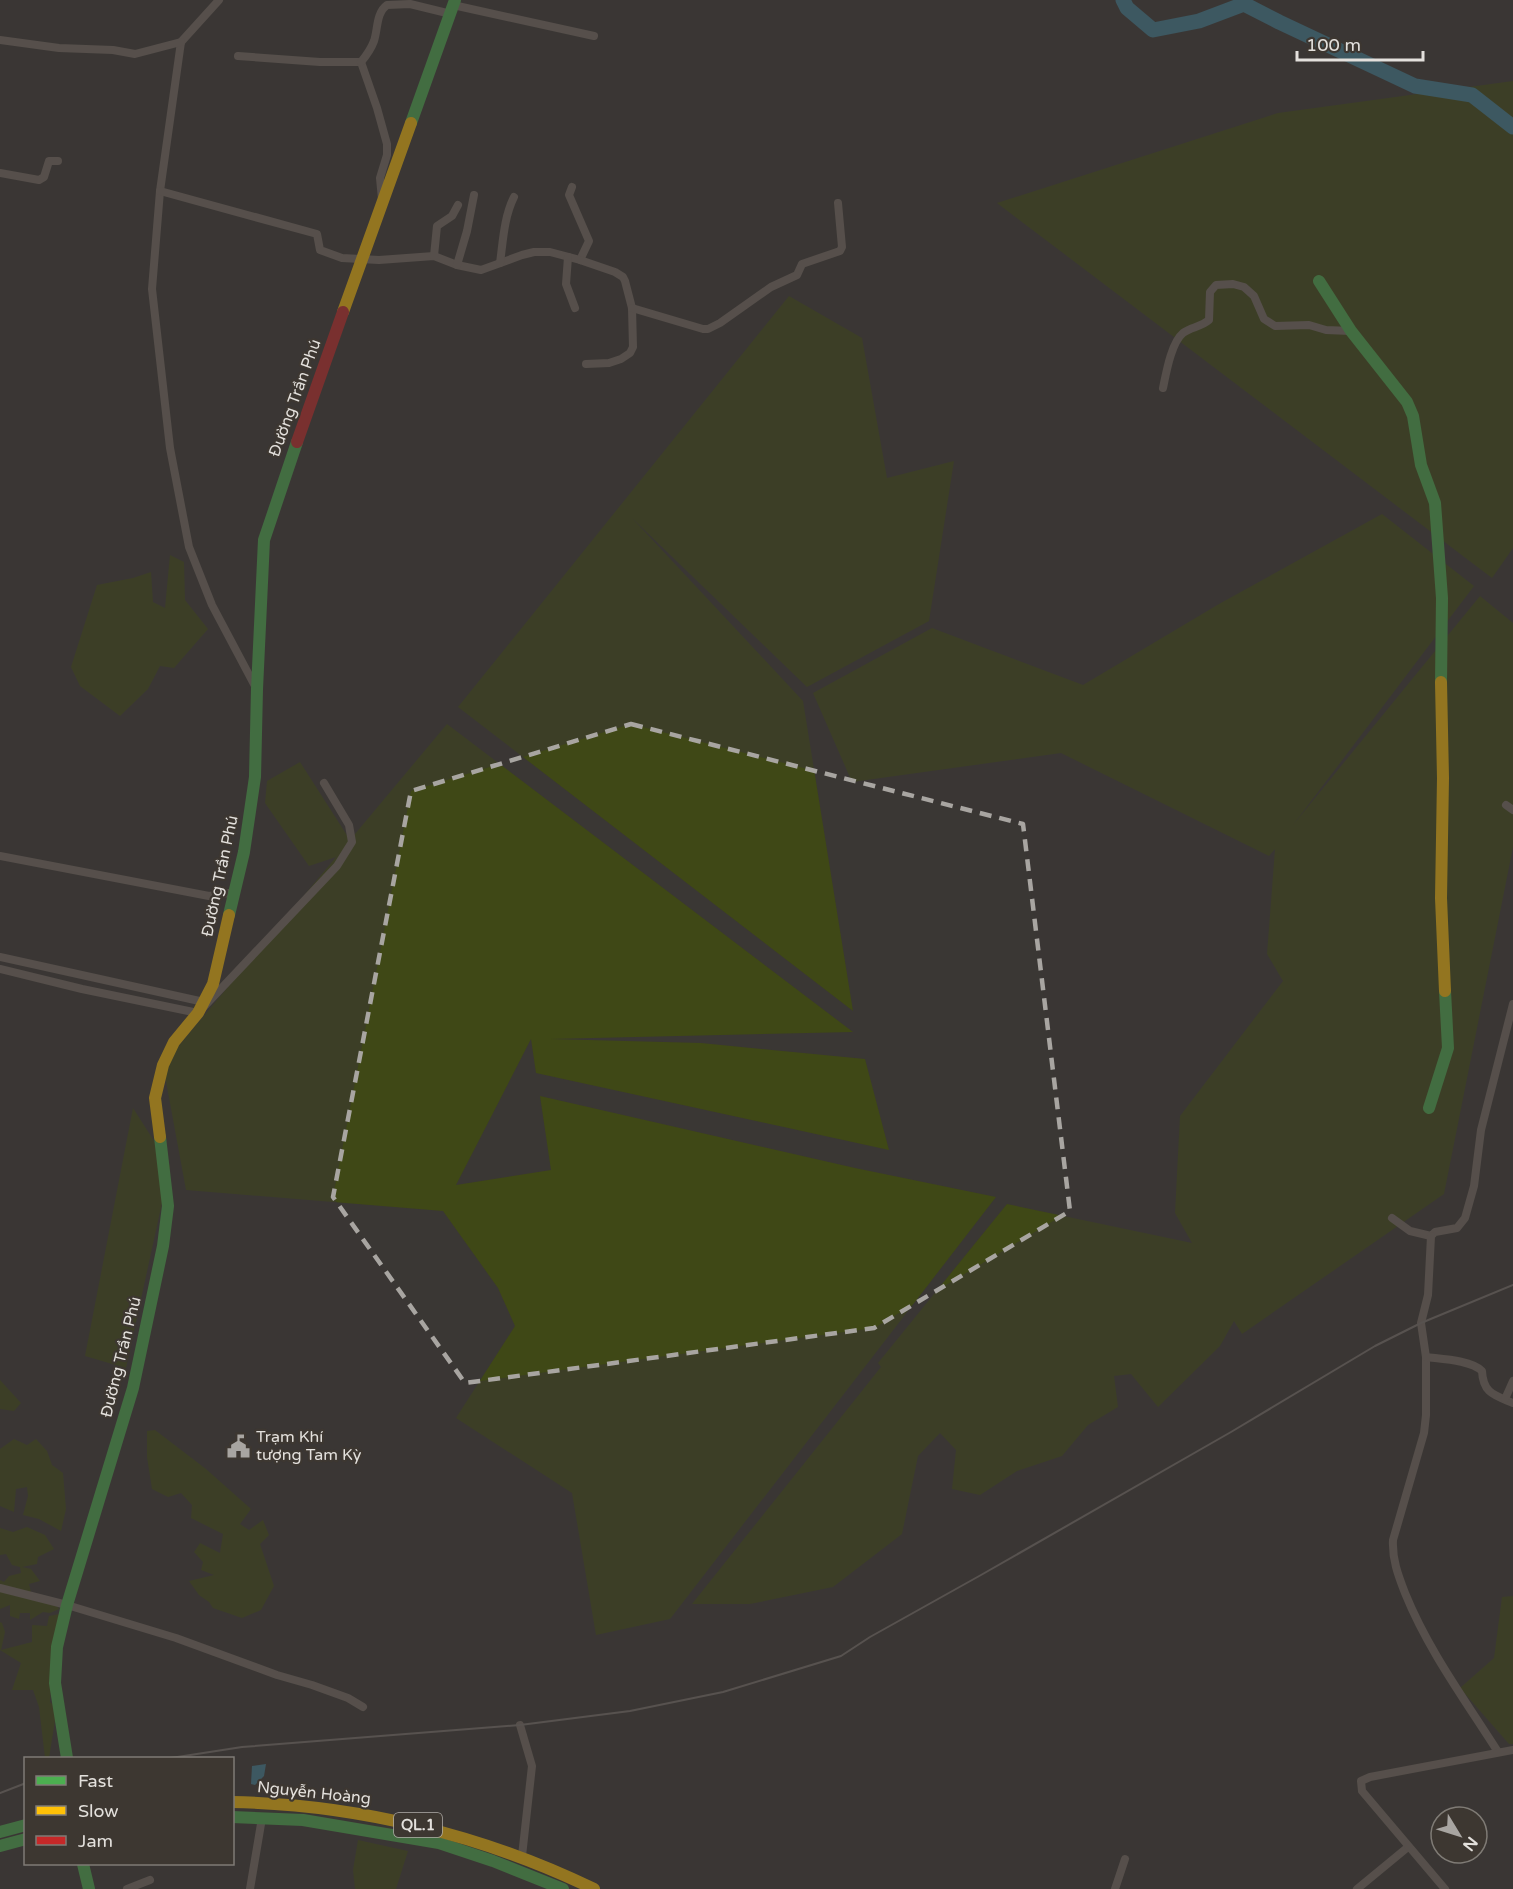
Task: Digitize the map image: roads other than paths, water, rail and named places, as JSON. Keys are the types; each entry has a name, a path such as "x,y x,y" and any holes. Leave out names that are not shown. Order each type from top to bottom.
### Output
{"main road":[{"name":"Đường Trần Phú","path":"67,1757 55,1683 57,1647 67,1605 133,1388 163,1246 168,1206 156,1098 158,1083 163,1065 174,1042 201,1007 213,984 244,852 255,777 256,689 264,540 453,6"},
{"path":"1319,281 1351,331 1411,410 1418,453 1433,494 1437,523 1442,598 1442,897 1448,1048 1429,1108"},
{"name":"Nguyễn Hoàng","path":"234,1802 319,1808 401,1821 470,1838 522,1856 594,1889"},
{"name":"Nguyễn Hoàng","path":"234,1817 303,1820 439,1843 493,1861 563,1889"},
{"path":"0,1832 24,1826"},
{"path":"0,1846 24,1840"},
{"path":"83,1865 88,1889"}],"street":[{"path":"0,40 59,48 113,50 135,54 181,42 219,0"},
{"path":"360,62 373,44 380,15 387,5 453,6 594,36"},
{"path":"181,42 160,191 152,289 170,448 189,547 212,605 256,689"},
{"path":"238,57 360,62"},
{"path":"360,62 387,144 387,155 380,178 382,202"},
{"path":"0,173 39,180 44,177 49,161 58,161"},
{"path":"572,187 569,195 589,241 580,260"},
{"path":"160,191 317,234 320,250 342,258 379,260 434,256 457,265 481,270 534,252 550,252 615,272 623,277 632,308 633,344 630,353 621,359 609,363 586,364"},
{"path":"457,265 474,195"},
{"path":"500,263 509,206 514,197"},
{"path":"632,308 703,329 716,326 771,287 797,275 802,264 840,251 842,247 838,203"},
{"path":"434,256 437,226 452,216 458,205"},
{"path":"568,257 566,284 575,308"},
{"path":"1163,388 1178,339 1185,332 1209,320 1210,292 1216,285 1233,284 1244,287 1254,296 1264,319 1275,326 1309,325 1326,330 1351,331"},
{"path":"201,1007 338,866 352,842 349,825 324,783"},
{"path":"0,856 209,896 236,892"},
{"path":"0,957 201,1007"},
{"path":"0,969 82,989 201,1007"},
{"path":"1498,1752 1438,1660 1414,1615 1395,1568 1392,1550 1424,1433 1426,1357 1421,1323 1428,1295 1431,1236 1435,1232 1457,1228 1465,1218 1474,1186 1481,1130 1513,1004"},
{"path":"1392,1218 1410,1232 1431,1236"},
{"path":"1426,1357 1476,1366 1482,1371 1482,1384 1486,1389 1509,1401 1513,1381"},
{"path":"0,1588 67,1605 176,1638 277,1675 321,1688 348,1698 363,1707"},
{"path":"520,1725 532,1766 522,1856"},
{"path":"1445,1889 1362,1791 1361,1781 1365,1778 1513,1750"},
{"path":"250,1889 262,1818"},
{"path":"1357,1889 1408,1847"},
{"path":"1118,1888 1125,1859"},
{"path":"127,1889 150,1880"}],"water":[{"path":"266,1764 264,1776 255,1785 251,1784 252,1766"}],"waterway":[{"path":"1123,0 1127,8 1153,30 1199,21 1244,4 1415,86 1472,95 1513,127"}],"railway":[{"path":"177,1757 242,1747 520,1725 630,1711 723,1692 841,1656 870,1637 1231,1432 1375,1346 1421,1323 1513,1285"},
{"path":"0,1793 24,1784"}],"place":[{"name":"Trạm Khí tượng Tam Kỳ","path":"238,1446"}]}
